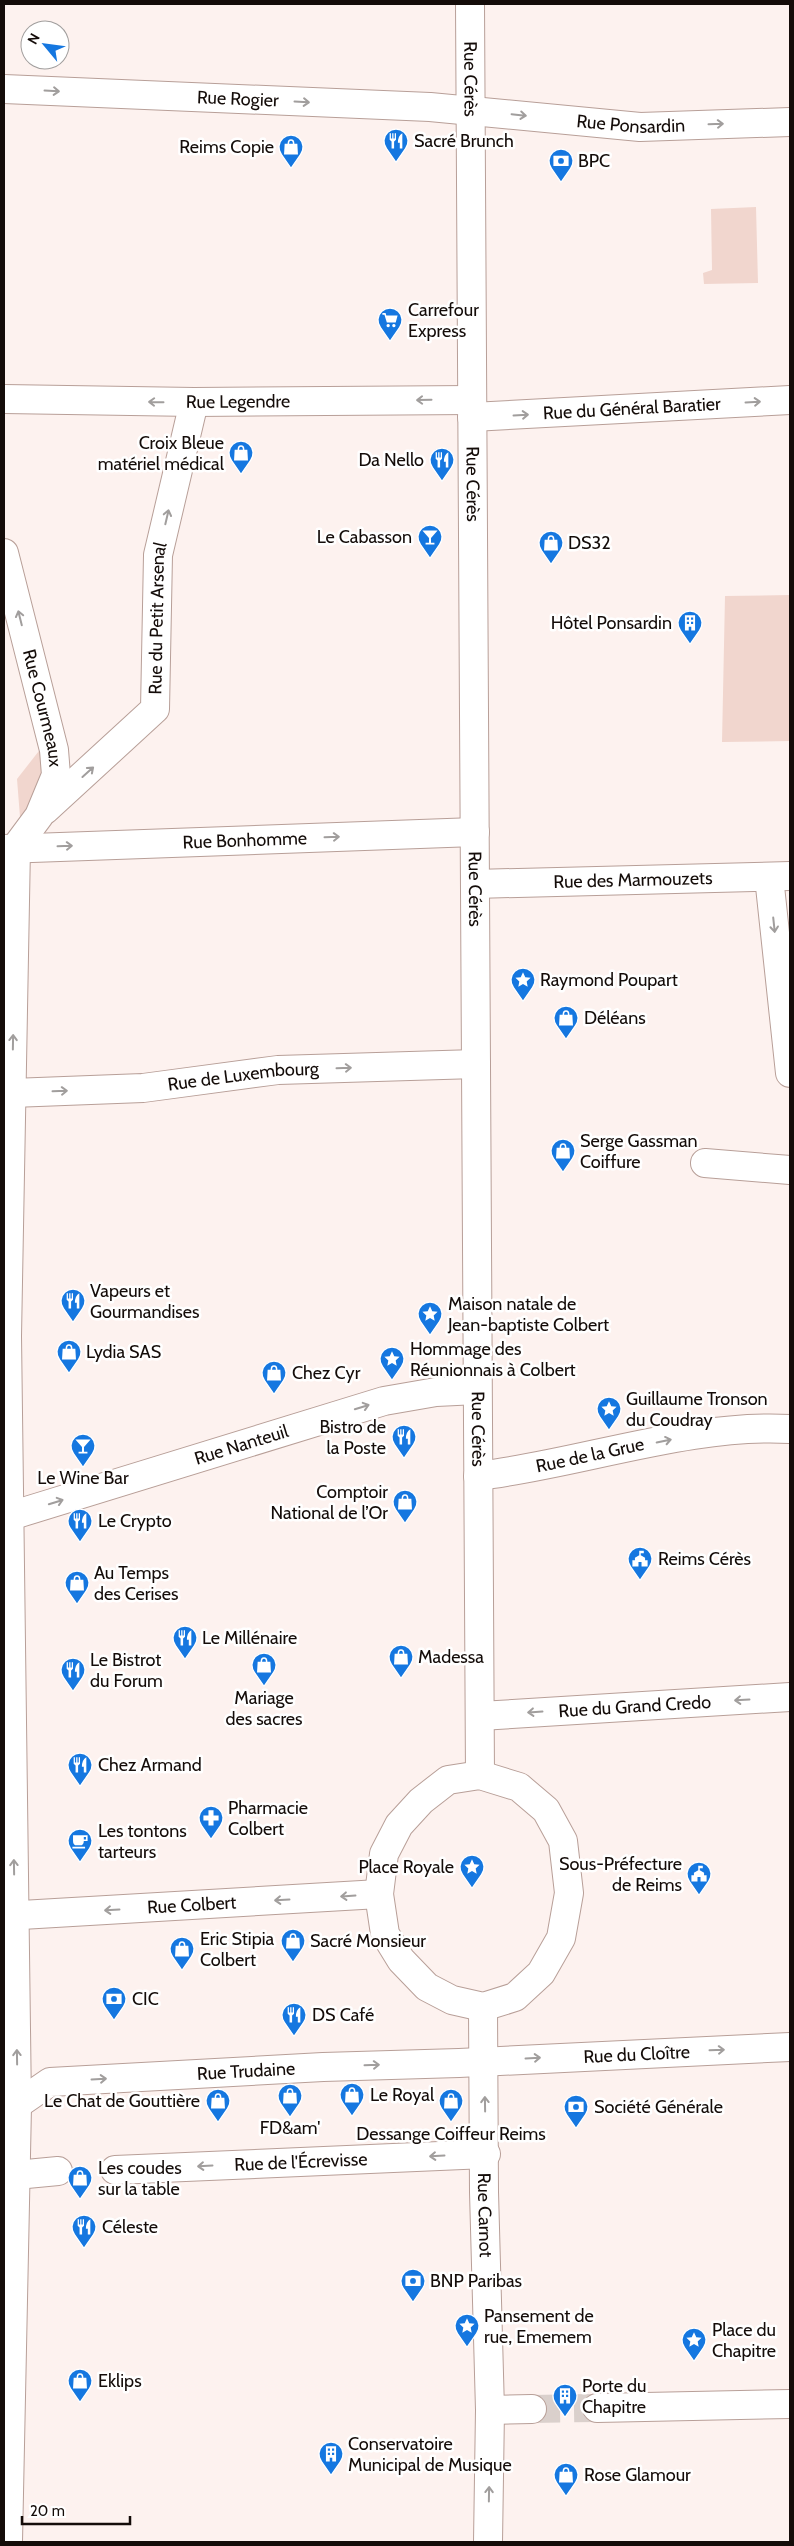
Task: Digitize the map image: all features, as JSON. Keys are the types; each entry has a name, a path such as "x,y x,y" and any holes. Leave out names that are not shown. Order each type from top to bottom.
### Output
{"street":[{"name":"Rue Cérès","path":"470,4 480,1774"},
{"name":"Rue Rogier","path":"4,89 471,110"},
{"name":"Rue Ponsardin","path":"471,110 640,127 790,122"},
{"name":"Rue Legendre","path":"4,399 472,408"},
{"name":"Rue du Général Baratier","path":"472,408 790,400"},
{"name":"Rue du Petit Arsenal","path":"39,816 155,710 158,555 194,402"},
{"name":"Rue Courmeaux","path":"4,553 54,750 56,775 39,816 10,848"},
{"name":"Rue Bonhomme","path":"10,848 475,832"},
{"path":"8,2542 16,2175 10,2110 10,1516 5,1336 12,1092 10,848"},
{"path":"780,876 790,1073"},
{"name":"Rue des Marmouzets","path":"475,884 780,876"},
{"name":"Rue de Luxembourg","path":"12,1092 143,1088 278,1070 476,1064"},
{"path":"705,1163 790,1170"},
{"name":"Rue Nanteuil","path":"10,1516 384,1401 436,1392 478,1390"},
{"name":"Rue de la Grue","path":"478,1476 520,1471 696,1435 770,1428 790,1429"},
{"name":"Rue du Grand Credo","path":"480,1716 790,1697"},
{"path":"480,1774 519,1787 546,1810 563,1841 569,1893 561,1938 541,1973 515,1997 483,2007 452,2000 427,1987 401,1960 386,1934 379,1894 384,1854 399,1825 421,1801 448,1780 480,1774"},
{"name":"Rue Colbert","path":"10,1916 379,1894"},
{"name":"Rue Carnot","path":"483,2007 486,2154 484,2192 490,2410 488,2542"},
{"name":"Rue du Cloître","path":"484,2060 790,2047"},
{"name":"Rue Trudaine","path":"10,2110 50,2082 484,2060"},
{"name":"Rue de l'Écrevisse","path":"115,2170 486,2154"},
{"path":"16,2175 58,2172"},
{"path":"608,2408 790,2404"},
{"path":"490,2410 532,2409"}],"shaded area":[{"path":"756,207 758,283 704,284 703,273 712,270 711,209"},
{"path":"790,595 790,741 722,742 725,596"},
{"path":"42,747 42,786 35,802 20,817 17,779"}],"tunnel":[{"path":"532,2409 597,2408"}],"place":[{"name":"Sacré Brunch","path":"396,162"},
{"name":"Reims Copie","path":"291,168"},
{"name":"BPC","path":"561,182"},
{"name":"Carrefour Express","path":"390,341"},
{"name":"Croix Bleue matériel médical","path":"241,474"},
{"name":"Da Nello","path":"442,481"},
{"name":"Le Cabasson","path":"430,558"},
{"name":"DS32","path":"551,564"},
{"name":"Hôtel Ponsardin","path":"690,644"},
{"name":"Raymond Poupart","path":"523,1001"},
{"name":"Déléans","path":"566,1039"},
{"name":"Serge Gassman Coiffure","path":"563,1172"},
{"name":"Vapeurs et Gourmandises","path":"73,1322"},
{"name":"Maison natale de Jean-baptiste Colbert","path":"430,1335"},
{"name":"Lydia SAS","path":"69,1373"},
{"name":"Hommage des Réunionnais à Colbert","path":"392,1380"},
{"name":"Chez Cyr","path":"274,1394"},
{"name":"Guillaume Tronson du Coudray","path":"609,1430"},
{"name":"Bistro de la Poste","path":"404,1458"},
{"name":"Le Wine Bar","path":"83,1467"},
{"name":"Comptoir National de l’Or","path":"405,1523"},
{"name":"Le Crypto","path":"80,1542"},
{"name":"Reims Cérès","path":"640,1580"},
{"name":"Au Temps des Cerises","path":"77,1604"},
{"name":"Le Millénaire","path":"185,1659"},
{"name":"Madessa","path":"401,1678"},
{"name":"Mariage des sacres","path":"264,1686"},
{"name":"Le Bistrot du Forum","path":"73,1691"},
{"name":"Chez Armand","path":"80,1786"},
{"name":"Pharmacie Colbert","path":"211,1839"},
{"name":"Les tontons tarteurs","path":"80,1862"},
{"name":"Place Royale","path":"472,1888"},
{"name":"Sous-Préfecture de Reims","path":"699,1895"},
{"name":"Sacré Monsieur","path":"293,1962"},
{"name":"Eric Stipia Colbert","path":"182,1970"},
{"name":"CIC","path":"114,2020"},
{"name":"DS Café","path":"294,2036"},
{"name":"Le Royal","path":"352,2116"},
{"name":"FD&am'","path":"290,2117"},
{"name":"Le Chat de Gouttière","path":"218,2122"},
{"name":"Dessange Coiffeur Reims","path":"451,2122"},
{"name":"Société Générale","path":"576,2128"},
{"name":"Les coudes sur la table","path":"80,2199"},
{"name":"Céleste","path":"84,2248"},
{"name":"BNP Paribas","path":"413,2302"},
{"name":"Pansement de rue, Ememem","path":"467,2347"},
{"name":"Place du Chapitre","path":"694,2361"},
{"name":"Eklips","path":"80,2402"},
{"name":"Porte du Chapitre","path":"565,2417"},
{"name":"Conservatoire Municipal de Musique","path":"331,2475"},
{"name":"Rose Glamour","path":"566,2496"}]}
